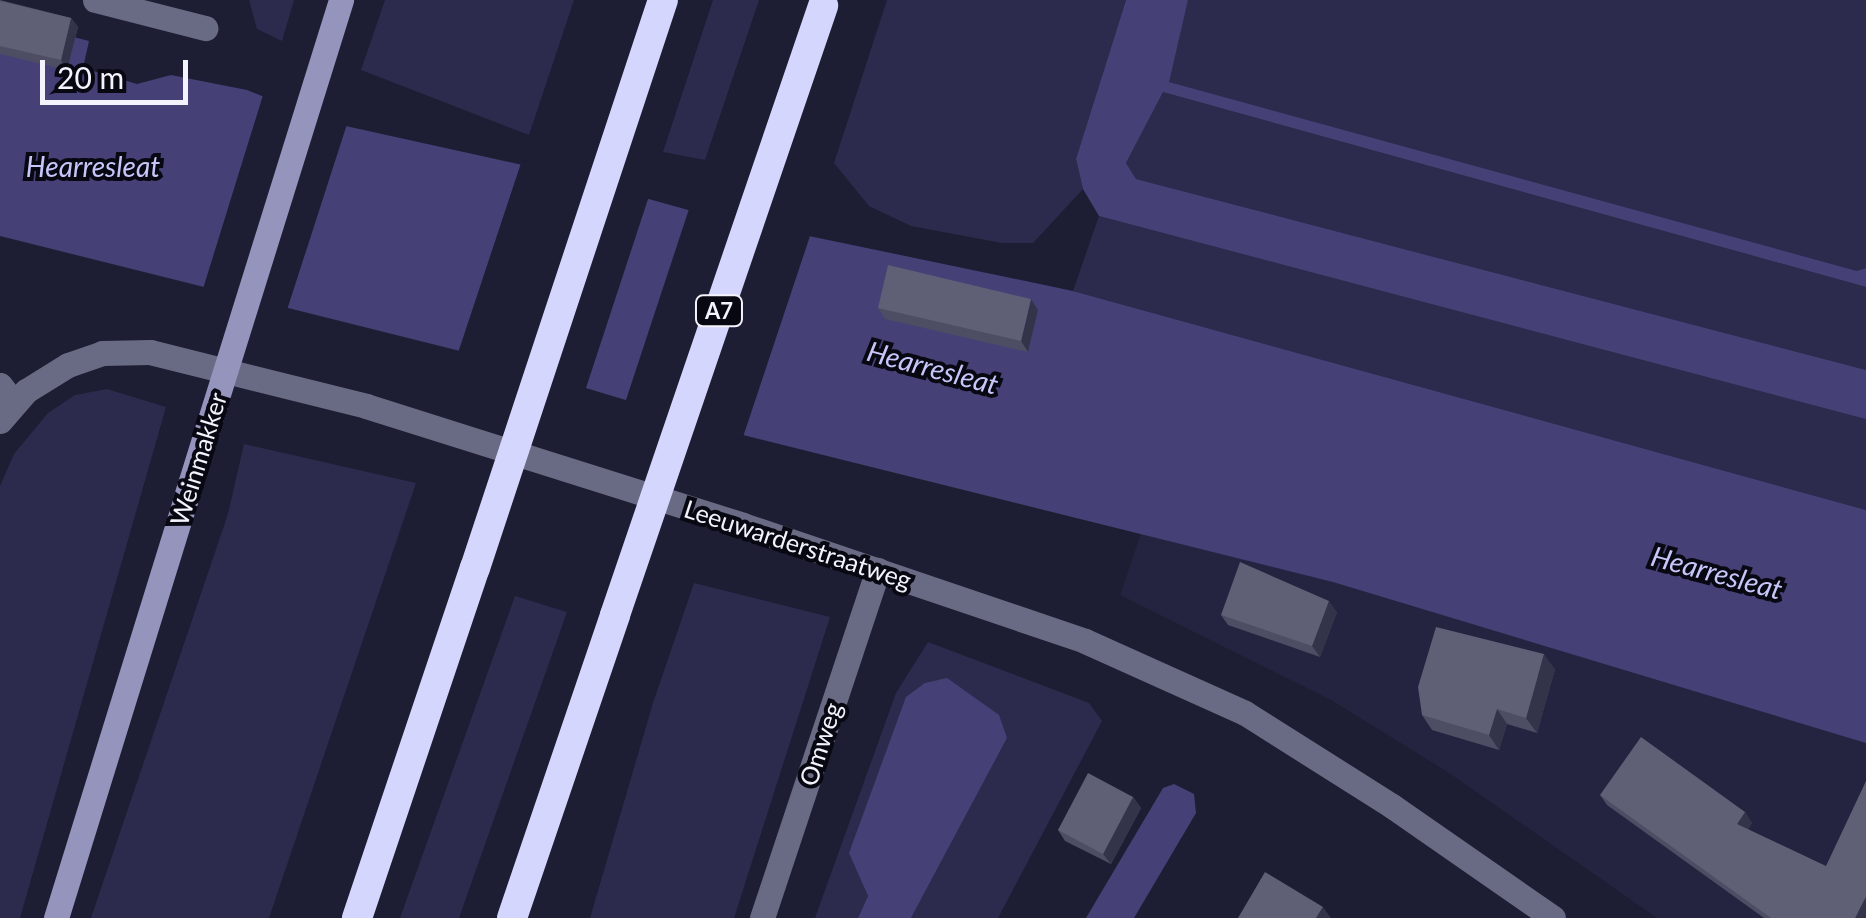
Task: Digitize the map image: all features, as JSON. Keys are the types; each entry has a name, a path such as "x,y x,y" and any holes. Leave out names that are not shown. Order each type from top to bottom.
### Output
{"highway":[{"path":"358,918 663,0"},
{"name":"A7","path":"512,918 824,3"}],"main road":[{"name":"Weinmakker","path":"56,918 341,0"}],"street":[{"path":"95,0 205,28"},
{"name":"Leeuwarderstraatweg","path":"5,403 87,357 132,351 162,354 366,406 878,570 1085,642 1245,713 1363,787 1553,918"},
{"name":"Omweg","path":"762,918 878,570"}],"shaded area":[{"path":"249,0 294,0 282,41 257,29"},
{"path":"385,0 574,0 529,135 361,70"},
{"path":"713,0 759,0 705,160 663,152"},
{"path":"887,0 1126,0 1076,159 1083,189 1033,243 1002,243 911,226 869,206 834,163"},
{"path":"1188,0 1866,0 1866,268 1857,271 1168,82"},
{"path":"1163,92 1866,287 1866,370 1136,179 1126,163"},
{"path":"1099,216 1866,418 1866,510 1073,291"},
{"path":"107,389 166,407 20,918 0,918 0,486 14,454 48,413 75,395"},
{"path":"244,444 416,483 269,918 91,918 228,514"},
{"path":"1150,507 1866,698 1866,918 1657,918 1449,773 1331,700 1120,595"},
{"path":"694,583 830,617 734,918 590,918 653,703"},
{"path":"515,596 567,612 459,918 400,918"},
{"path":"928,642 1089,703 1102,721 998,918 911,918 1007,738 849,852 868,896 858,918 815,918 896,693"}],"water":[{"path":"1126,0 1188,0 1169,82 1857,271 1866,268 1866,287 1163,92 1126,163 1136,179 1866,370 1866,419 1099,216 1083,189 1076,159"},
{"name":"Hearresleat","path":"0,18 89,41 83,68 137,84 171,75 247,90 323,121 541,169 699,213 1073,291 1866,510 1866,743 1333,582 735,433 480,356 0,236"},
{"path":"947,678 999,715 1007,738 911,918 858,918 868,896 849,853 906,697 925,683"},
{"path":"1174,784 1194,794 1196,813 1134,918 1086,918 1163,788"}],"pier":[{"path":"264,92 348,121 286,313 202,292"},
{"path":"522,160 650,193 584,394 457,356"},
{"path":"690,206 812,230 742,440 624,406"}],"building":[{"path":"0,1 71,18 61,60 0,46"},
{"path":"888,265 1031,299 1021,341 878,308"},
{"path":"1240,562 1329,601 1312,646 1221,615"},
{"path":"1436,627 1544,654 1526,718 1497,709 1489,735 1422,715 1418,687"},
{"path":"1641,737 1745,812 1737,824 1826,866 1866,781 1866,897 1855,918 1771,918 1600,795"},
{"path":"1088,773 1133,797 1103,854 1058,830"},
{"path":"1265,872 1323,907 1316,918 1238,918"}]}
